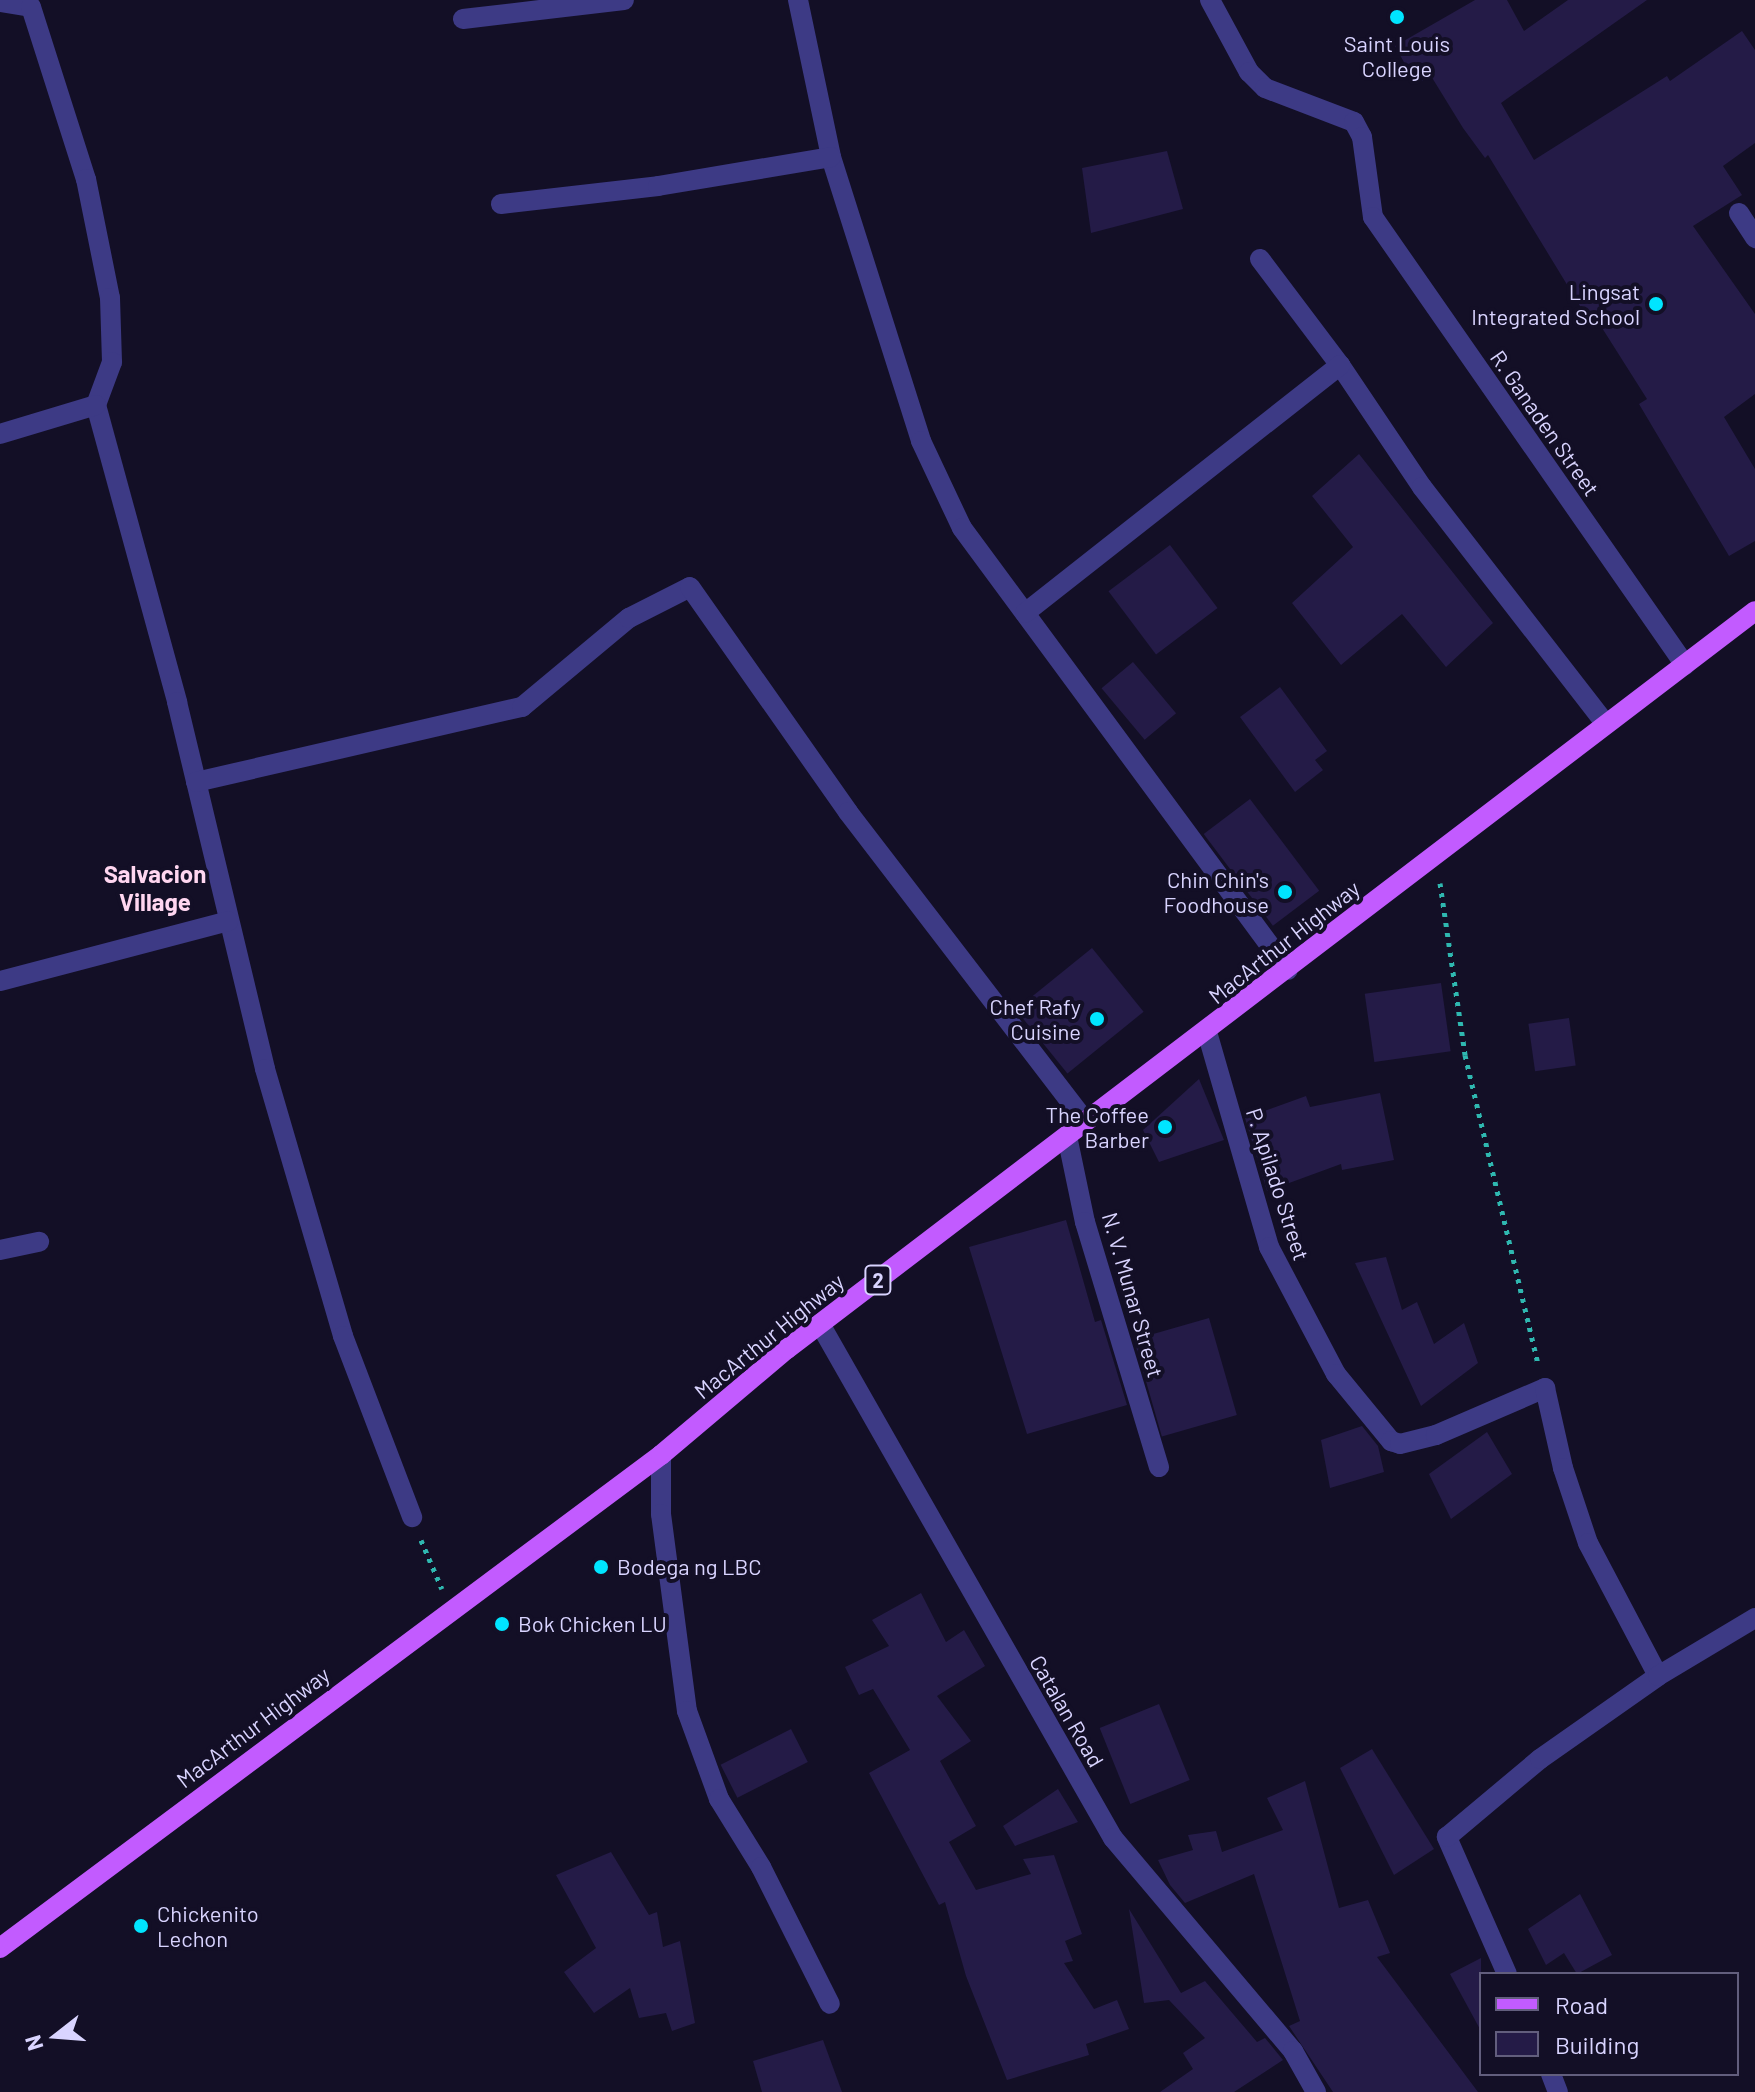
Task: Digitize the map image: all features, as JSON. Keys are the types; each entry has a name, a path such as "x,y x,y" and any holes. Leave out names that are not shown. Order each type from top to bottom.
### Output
{"main road":[{"name":"MacArthur Highway","path":"0,1948 450,1609 661,1455 820,1324 1085,1121 1207,1032 1755,611"}],"street":[{"path":"463,19 624,0"},
{"path":"798,0 831,157 921,441 962,528 1288,970"},
{"name":"R. Ganaden Street","path":"1210,0 1249,72 1265,88 1354,122 1362,137 1373,217 1685,665"},
{"path":"0,2 31,7 86,179 110,298 112,362 96,405 196,782 228,921 343,1336 412,1517"},
{"path":"501,204 658,186 831,157"},
{"path":"1739,213 1755,238"},
{"path":"1260,259 1340,365 1422,487 1606,724"},
{"path":"1025,613 1340,365"},
{"path":"0,434 96,405"},
{"path":"196,782 522,707 629,618 690,587 848,812 1085,1121"},
{"path":"0,981 228,921"},
{"name":"P. Apilado Street","path":"1207,1032 1269,1247 1336,1374 1391,1441 1409,1444 1436,1435 1545,1388"},
{"name":"N. V. Munar Street","path":"1067,1136 1085,1222 1159,1467"},
{"path":"0,1250 39,1242"},
{"name":"Catalan Road","path":"820,1324 1113,1838 1293,2051 1316,2092"},
{"path":"1545,1388 1563,1468 1588,1543 1658,1676"},
{"path":"661,1455 661,1514 687,1711 719,1799 761,1867 830,2004"},
{"path":"1506,1972 1447,1837 1540,1759 1658,1676 1755,1618"}],"path":[{"path":"1436,854 1465,1055 1545,1388"},
{"path":"412,1517 450,1609"}],"building":[{"name":"Lingsat Integrated School","path":"1475,0 1507,0 1524,31 1568,0 1647,0 1501,103 1534,160 1667,76 1670,81 1742,31 1755,50 1755,143 1723,166 1742,195 1693,226 1755,314 1755,394 1724,417 1755,469 1755,541 1729,556 1639,404 1647,399 1597,320 1591,324 1488,155 1485,158 1463,128 1431,76 1416,84 1395,46"},
{"path":"1167,151 1183,209 1091,233 1082,168"},
{"path":"1359,454 1493,623 1446,667 1402,614 1341,665 1292,603 1353,547 1312,496"},
{"path":"1170,545 1218,608 1156,654 1109,591"},
{"path":"1133,662 1176,713 1145,740 1102,688"},
{"path":"1280,687 1327,751 1315,760 1323,770 1295,792 1240,717"},
{"path":"1250,799 1319,891 1273,926 1204,834"},
{"path":"1092,948 1144,1012 1067,1073 1016,1010"},
{"path":"1441,983 1451,1051 1374,1062 1365,994"},
{"path":"1569,1018 1576,1066 1535,1071 1528,1024"},
{"path":"1199,1079 1224,1140 1159,1162 1143,1130"},
{"path":"1380,1093 1394,1160 1342,1170 1341,1164 1267,1191 1245,1118 1306,1096 1310,1107"},
{"path":"1066,1220 1095,1322 1101,1320 1127,1405 1027,1434 969,1247"},
{"path":"1386,1257 1402,1310 1417,1302 1434,1344 1464,1323 1478,1363 1421,1406 1355,1263"},
{"path":"1209,1318 1237,1415 1162,1437 1134,1339"},
{"path":"1362,1426 1378,1446 1384,1472 1330,1488 1321,1440"},
{"path":"1487,1432 1512,1474 1451,1519 1429,1474"},
{"path":"921,1593 946,1642 964,1630 985,1666 937,1696 971,1741 940,1761 976,1826 949,1842 976,1890 1031,1874 1023,1859 1054,1855 1082,1934 1065,1941 1073,1961 1064,1963 1094,2009 1117,2000 1129,2029 1086,2044 1089,2055 1007,2080 966,1976 945,1902 939,1905 869,1773 910,1750 873,1689 859,1695 845,1667 889,1646 872,1620"},
{"path":"1159,1704 1190,1780 1130,1804 1100,1728"},
{"path":"791,1729 808,1762 737,1798 721,1765"},
{"path":"1372,1749 1434,1849 1394,1875 1340,1768"},
{"path":"1305,1781 1339,1908 1368,1900 1390,1953 1377,1957 1478,2092 1333,2092 1289,2026 1300,2021 1254,1874 1185,1903 1170,1885 1158,1860 1193,1850 1188,1835 1216,1831 1222,1852 1283,1830 1267,1798"},
{"path":"1058,1789 1078,1822 1015,1846 1003,1826"},
{"path":"611,1852 649,1915 657,1912 663,1947 680,1941 695,2023 672,2031 666,2013 639,2018 630,1988 594,2013 564,1972 596,1948 556,1875"},
{"path":"1580,1894 1612,1955 1581,1972 1576,1972 1564,1953 1546,1965 1528,1929"},
{"path":"1129,1909 1181,1993 1205,1981 1257,2042 1265,2038 1283,2060 1234,2092 1160,2092 1193,2069 1183,2053 1205,2038 1169,2000 1144,2003"},
{"path":"1481,1958 1479,2027 1450,1974"},
{"path":"823,2040 842,2092 762,2092 753,2061"}],"place":[{"name":"Saint Louis College","path":"1397,17"},
{"name":"Lingsat Integrated School","path":"1656,304"},
{"name":"Chin Chin's Foodhouse","path":"1285,892"},
{"name":"Chef Rafy Cuisine","path":"1097,1019"},
{"name":"The Coffee Barber","path":"1165,1127"},
{"name":"Bodega ng LBC","path":"601,1567"},
{"name":"Bok Chicken LU","path":"502,1624"},
{"name":"Chickenito Lechon","path":"141,1926"}],"district":[{"name":"Salvacion Village","path":"155,888"}]}
